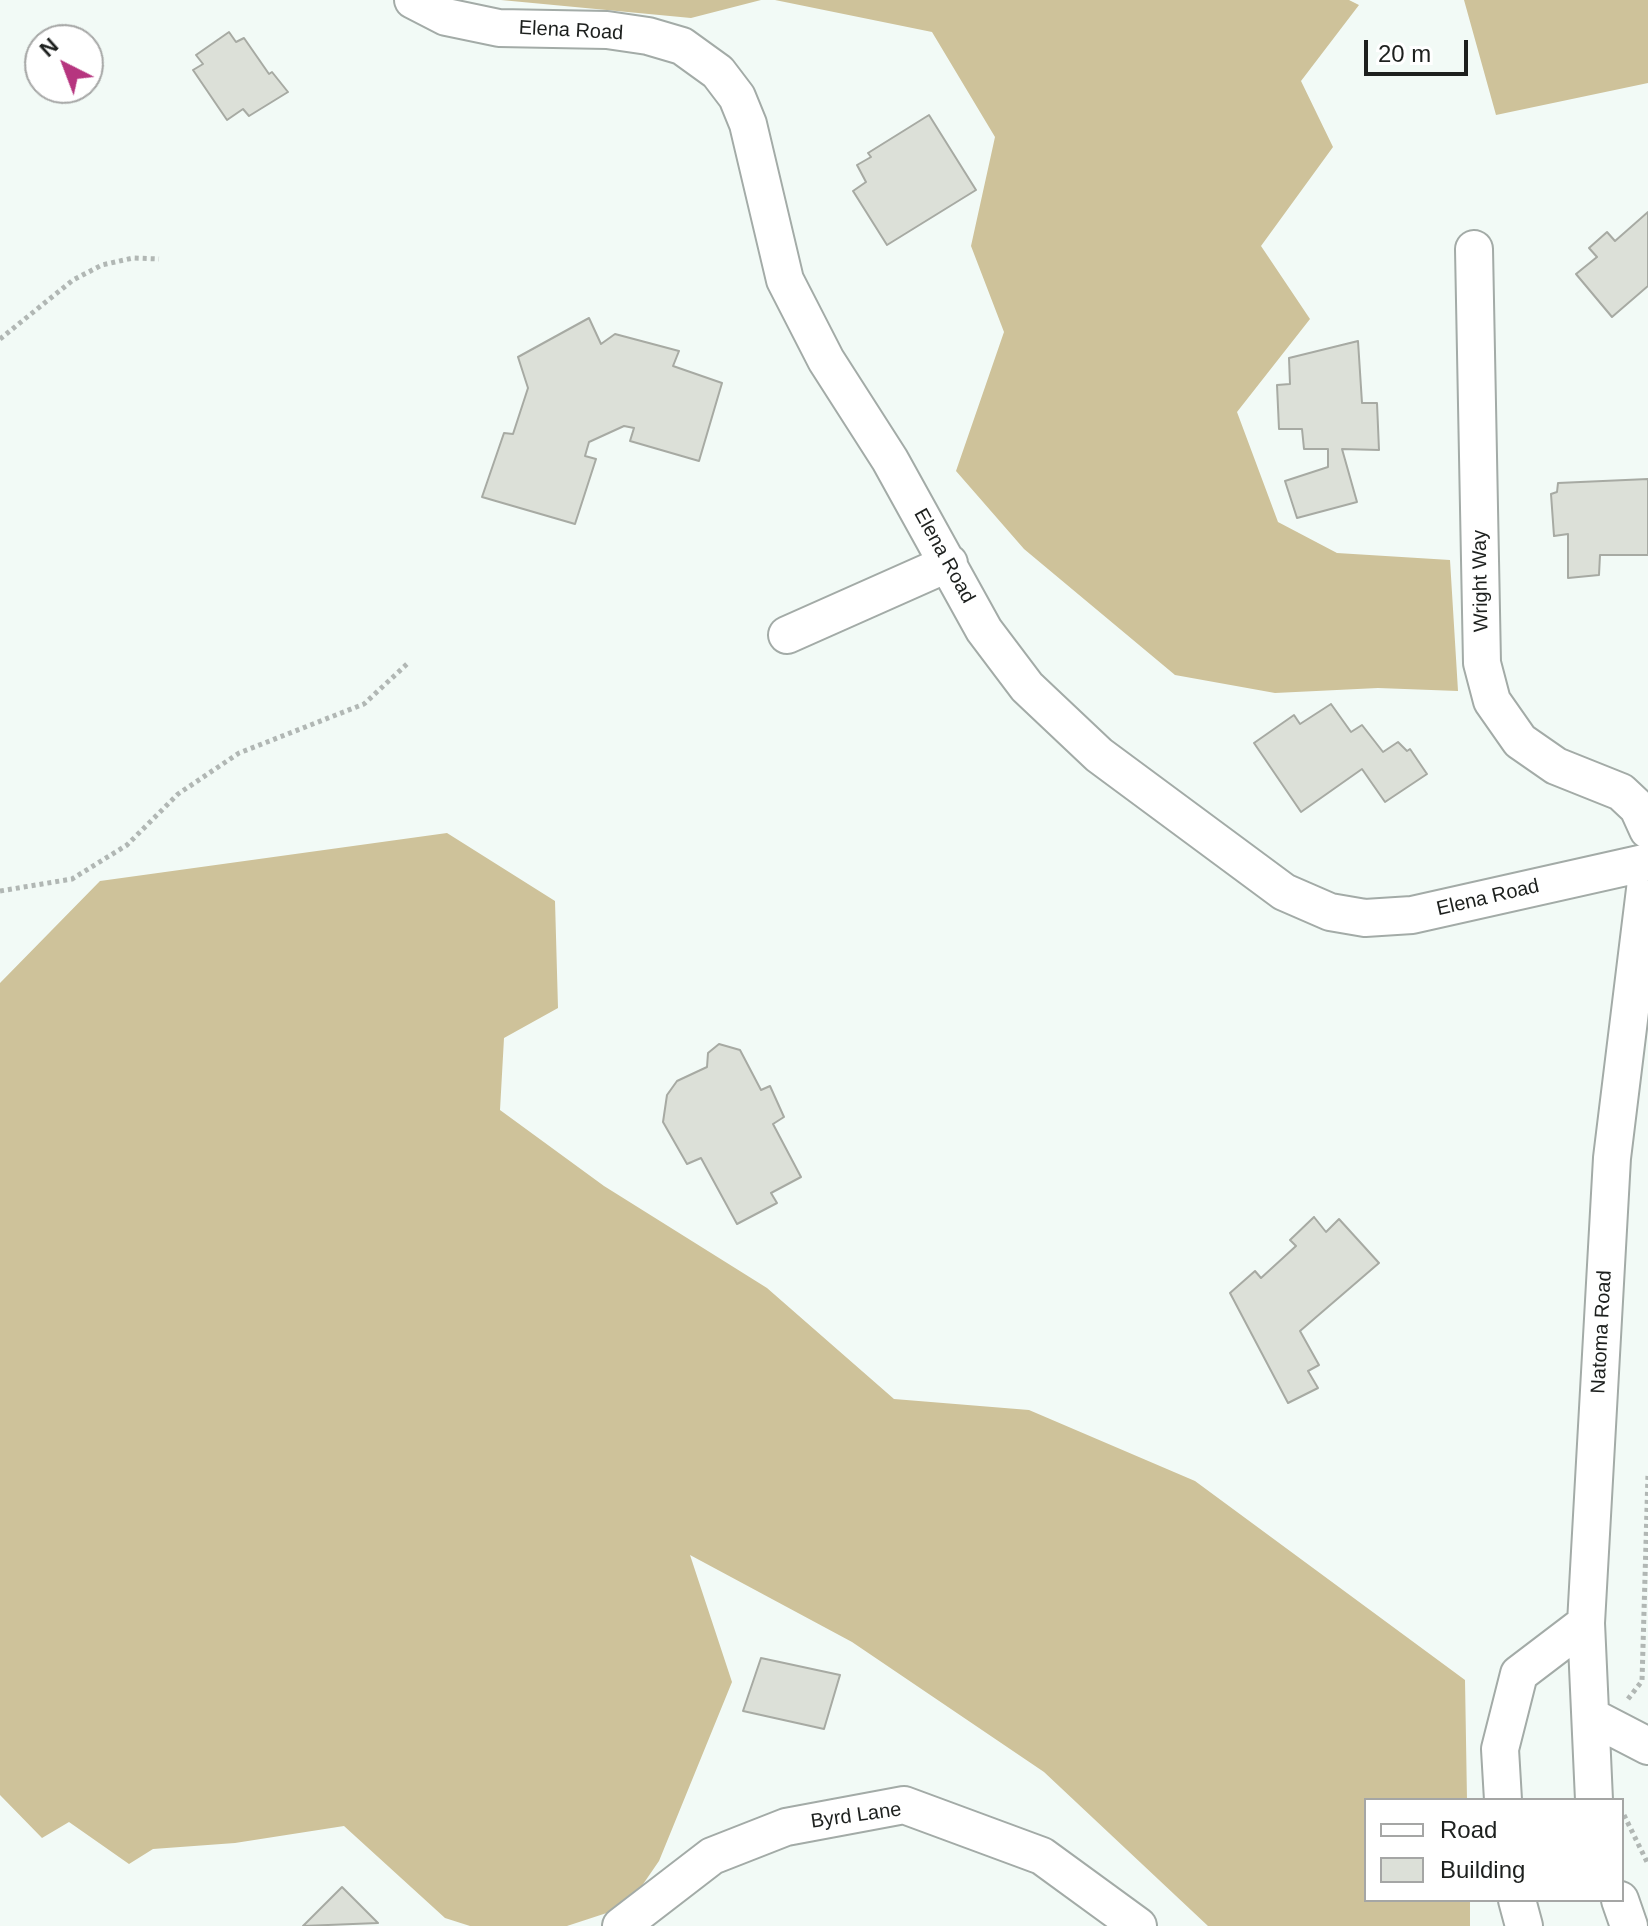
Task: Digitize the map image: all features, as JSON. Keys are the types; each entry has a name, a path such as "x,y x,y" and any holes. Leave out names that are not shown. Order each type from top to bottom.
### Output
{"street":[{"name":"Elena Road","path":"413,0 446,17 499,28 607,30 648,36 682,46 718,72 737,97 748,124 785,280 826,360 890,460 984,630 1027,687 1099,755 1284,892 1330,912 1365,918 1412,915 1648,864"},
{"name":"Wright Way","path":"1474,249 1482,663 1492,701 1520,741 1556,766 1621,792 1638,808 1648,830"},
{"path":"787,635 949,563"},
{"name":"Natoma Road","path":"1594,1798 1600,1721 1586,1623 1612,1158 1648,864"},
{"path":"1503,1798 1500,1749 1519,1674 1586,1623"},
{"path":"1600,1721 1648,1746"},
{"name":"Byrd Lane","path":"621,1926 712,1856 786,1827 904,1805 1042,1856 1138,1926"},
{"path":"1518,1902 1524,1926"},
{"path":"1621,1902 1629,1926"}],"path":[{"path":"0,339 73,280 102,265 133,258 159,259"},
{"path":"0,891 72,879 127,845 178,794 239,753 364,704 407,664"},
{"path":"1600,1721 1642,1681 1648,1474"},
{"path":"1624,1815 1648,1864"}],"shaded area":[{"path":"501,0 761,0 691,18"},
{"path":"775,0 1349,0 1359,5 1301,81 1333,147 1261,246 1310,319 1237,412 1278,522 1337,553 1450,560 1458,691 1378,688 1275,693 1175,675 1024,549 956,471 1004,332 971,246 995,137 932,32"},
{"path":"1464,0 1648,0 1648,83 1496,115"},
{"path":"447,833 555,901 558,1008 504,1038 500,1110 604,1186 767,1288 894,1399 1029,1410 1195,1481 1465,1680 1467,1798 1364,1798 1364,1902 1470,1902 1470,1926 1208,1926 1044,1772 852,1642 690,1555 732,1682 659,1861 628,1906 567,1926 470,1926 445,1918 344,1826 235,1843 153,1849 129,1864 69,1822 42,1838 0,1795 0,983 100,881"}],"building":[{"path":"229,32 236,42 244,38 269,74 272,72 288,92 249,116 243,109 227,120 193,70 203,64 196,55"},
{"path":"929,115 976,190 887,245 853,191 866,182 857,165 871,157 868,153"},
{"path":"1648,212 1648,286 1612,317 1576,274 1597,257 1589,248 1607,232 1615,241"},
{"path":"589,318 601,344 615,334 679,351 673,366 722,383 699,461 630,441 634,428 624,426 589,442 585,456 596,459 575,524 482,497 504,433 513,434 528,388 518,357"},
{"path":"1358,341 1362,403 1377,403 1379,450 1342,449 1357,502 1297,518 1285,481 1328,467 1328,449 1304,449 1302,429 1279,429 1277,385 1290,384 1289,358"},
{"path":"1648,479 1648,555 1600,555 1599,575 1568,578 1568,534 1554,536 1551,494 1557,492 1558,483"},
{"path":"1331,704 1351,732 1362,725 1383,752 1398,742 1407,751 1410,749 1427,774 1385,802 1362,769 1301,812 1254,743 1294,715 1300,724"},
{"path":"719,1044 740,1050 761,1090 770,1086 784,1117 773,1124 801,1177 771,1193 777,1203 737,1224 701,1158 687,1164 663,1122 667,1095 677,1081 707,1067 708,1053"},
{"path":"1314,1217 1326,1232 1339,1219 1379,1263 1300,1331 1319,1365 1308,1371 1318,1388 1288,1403 1230,1293 1255,1271 1261,1278 1296,1246 1290,1240"},
{"path":"761,1658 840,1675 824,1729 743,1711"},
{"path":"342,1887 378,1923 303,1926"}]}
